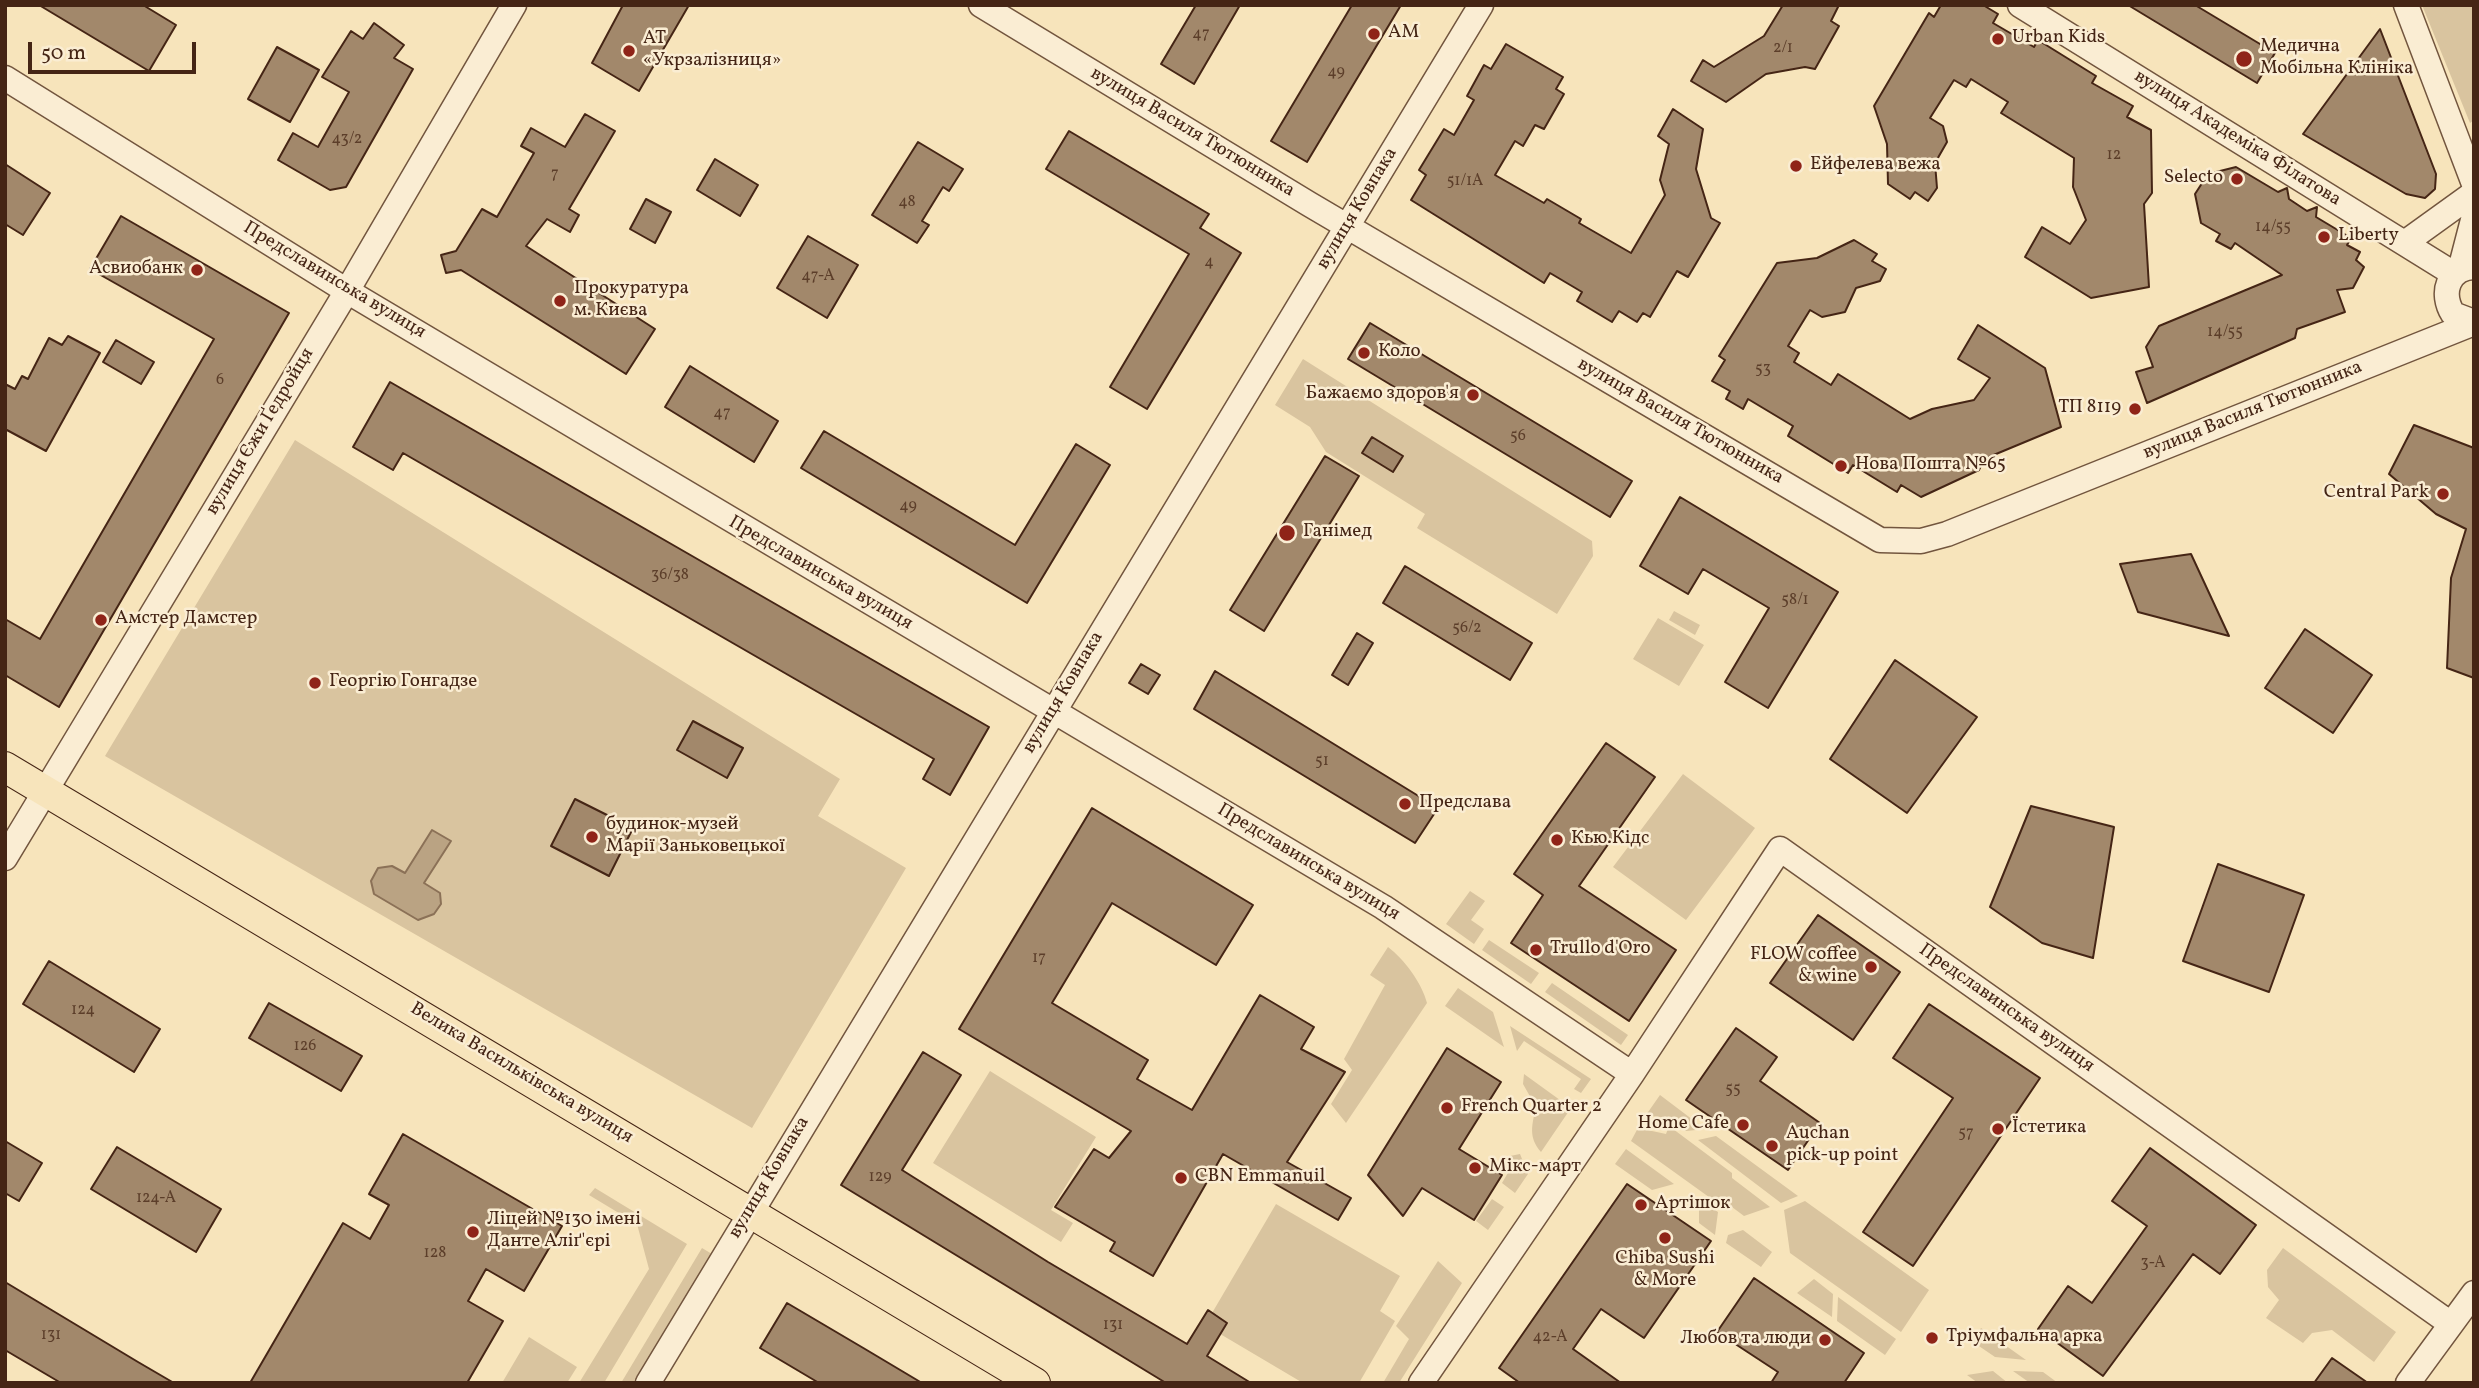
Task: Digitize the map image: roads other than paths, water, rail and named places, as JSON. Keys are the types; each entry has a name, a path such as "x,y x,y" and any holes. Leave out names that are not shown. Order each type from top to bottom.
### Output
{"main road":[{"name":"Велика Васильківська вулиця","path":"5,767 751,1210 1035,1383"}],"street":[{"name":"вулиця Єжи Ґедройця","path":"5,858 347,291 514,5"},
{"name":"вулиця Василя Тютюнника","path":"981,5 1347,227 1880,540 1900,542 1947,534 2474,323"},
{"name":"вулиця Ковпака","path":"648,1383 1481,5"},
{"name":"вулиця Академіка Філатова","path":"2020,5 2406,242 2463,270"},
{"path":"2406,5 2474,184"},
{"name":"Предславинська вулиця","path":"5,78 347,291 751,534 1054,710 1383,907 1632,1074"},
{"path":"2406,242 2474,193"},
{"path":"2474,215 2463,270 2446,289 2448,306 2460,319 2474,323"},
{"path":"2424,342 2448,306"},
{"name":"Предславинська вулиця","path":"1421,1383 1632,1074 1780,849 2451,1324"},
{"path":"2408,1383 2474,1293"}],"place":[{"name":"AM","path":"1374,34"},
{"name":"Urban Kids","path":"1998,39"},
{"name":"АТ «Укрзалізниця»","path":"629,51"},
{"name":"Медична Мобільна Клініка","path":"2244,59"},
{"name":"Ейфелева вежа","path":"1796,166"},
{"name":"Selecto","path":"2237,179"},
{"name":"Liberty","path":"2324,237"},
{"name":"Асвиобанк","path":"197,270"},
{"name":"Прокуратура м. Києва","path":"560,301"},
{"name":"Коло","path":"1364,353"},
{"name":"Бажаємо здоров'я","path":"1473,395"},
{"name":"ТП 8119","path":"2135,409"},
{"name":"Нова Пошта №65","path":"1841,466"},
{"name":"Central Park","path":"2443,494"},
{"name":"Ганімед","path":"1287,533"},
{"name":"Амстер Дамстер","path":"101,620"},
{"name":"Георгію Гонгадзе","path":"315,683"},
{"name":"Предслава","path":"1405,804"},
{"name":"будинок-музей Марії Заньковецької","path":"592,837"},
{"name":"Кью.Кідс","path":"1557,840"},
{"name":"Trullo d'Oro","path":"1536,950"},
{"name":"FLOW coffee & wine","path":"1871,967"},
{"name":"French Quarter 2","path":"1447,1108"},
{"name":"Home Cafe","path":"1743,1125"},
{"name":"Їстетика","path":"1998,1129"},
{"name":"Auchan pick-up point","path":"1772,1146"},
{"name":"Мікс-март","path":"1475,1168"},
{"name":"CBN Emmanuil","path":"1181,1178"},
{"name":"Артішок","path":"1641,1205"},
{"name":"Ліцей №130 імені Данте Аліґ'єрі","path":"473,1232"},
{"name":"Chiba Sushi & More","path":"1665,1238"},
{"name":"Тріумфальна арка","path":"1932,1338"},
{"name":"Любов та люди","path":"1825,1340"}]}
